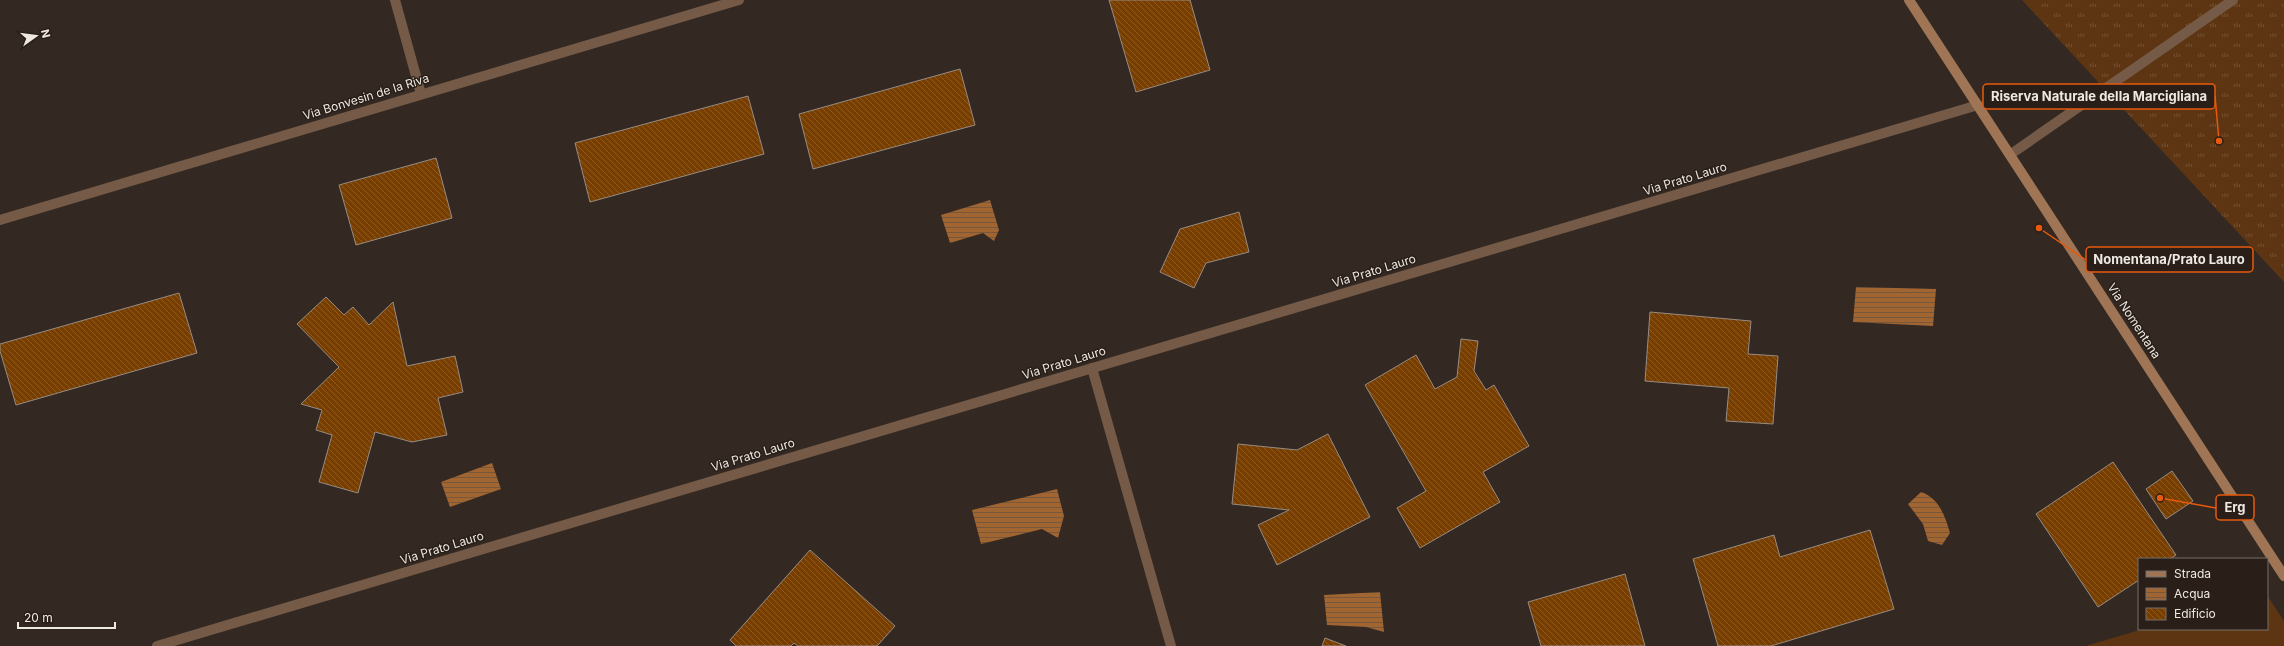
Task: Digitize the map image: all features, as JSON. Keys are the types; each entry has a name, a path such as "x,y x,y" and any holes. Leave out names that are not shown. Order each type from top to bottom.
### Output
{"main road":[{"name":"Via Nomentana","path":"1908,0 2011,154 2284,576"}],"street":[{"path":"395,0 422,94"},
{"name":"Via Bonvesin de la Riva","path":"0,220 739,0"},
{"path":"2011,154 2233,0"},
{"name":"Via Prato Lauro","path":"157,646 1978,106"},
{"path":"1092,368 1171,646"}],"green space":[{"path":"2022,0 2284,0 2284,282"},
{"path":"2268,597 2284,621 2284,646 2086,646 2140,630 2268,630"}],"water":[{"path":"990,200 999,230 994,241 983,233 950,243 941,215"},
{"path":"1856,287 1936,289 1933,326 1853,322"},
{"path":"492,463 501,489 450,507 441,482"},
{"path":"1057,489 1064,516 1058,538 1042,529 981,544 972,510"},
{"path":"1921,492 1937,503 1946,520 1950,533 1942,545 1928,541 1923,524 1908,504"},
{"path":"1380,592 1384,632 1366,627 1327,625 1324,595"}],"building":[{"path":"1109,0 1190,0 1210,70 1136,92"},
{"path":"960,69 975,125 813,169 799,114"},
{"path":"748,96 764,154 590,202 575,143"},
{"path":"436,158 452,218 356,245 339,185"},
{"path":"1239,212 1249,252 1206,263 1194,288 1160,272 1180,229"},
{"path":"179,293 197,353 16,405 0,351 0,344"},
{"path":"326,297 344,315 353,307 369,325 393,302 407,366 455,356 463,392 438,398 447,435 412,442 375,432 358,493 319,482 332,435 316,430 322,410 301,404 339,367 297,324"},
{"path":"1650,312 1751,321 1748,354 1778,356 1773,424 1726,421 1729,388 1645,381"},
{"path":"1461,339 1478,341 1474,371 1486,390 1494,385 1529,446 1483,472 1500,502 1420,548 1397,508 1426,491 1365,385 1416,355 1435,389 1457,377"},
{"path":"1328,434 1370,517 1277,565 1258,525 1289,510 1232,504 1238,444 1297,450"},
{"path":"2113,462 2176,555 2172,558 2138,558 2138,581 2098,607 2036,514"},
{"path":"2172,471 2193,501 2166,519 2146,489"},
{"path":"1870,530 1894,609 1771,646 1718,646 1693,559 1774,535 1780,557"},
{"path":"810,550 895,626 877,646 798,646 794,643 791,646 736,646 730,640"},
{"path":"1625,574 1645,646 1541,646 1528,602"},
{"path":"1325,638 1346,646 1322,646"}],"place":[{"name":"Riserva Naturale della Marcigliana","path":"2219,141"},
{"name":"Nomentana/Prato Lauro","path":"2039,228"},
{"name":"Erg","path":"2160,498"}]}
